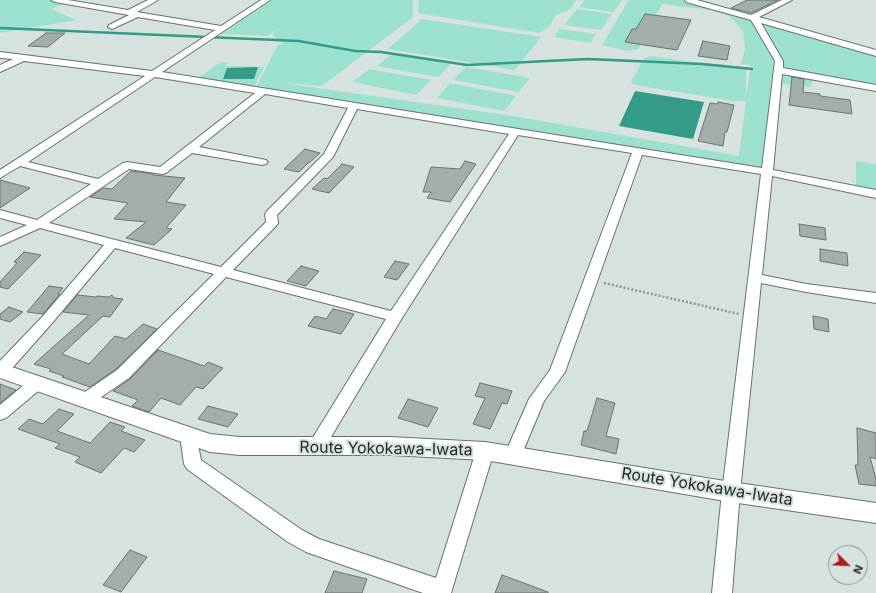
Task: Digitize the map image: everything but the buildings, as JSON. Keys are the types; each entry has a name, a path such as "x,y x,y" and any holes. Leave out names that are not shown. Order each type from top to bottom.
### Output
{"main road":[{"name":"Route Yokokawa-Iwata","path":"0,370 210,443 240,446 390,446 485,452 731,492 876,513"}],"street":[{"path":"55,0 222,29"},
{"path":"112,27 154,0"},
{"path":"0,175 266,0"},
{"path":"689,0 876,53"},
{"path":"753,18 788,0"},
{"path":"722,593 731,492 768,172 779,61 753,18"},
{"path":"0,55 154,74 354,105 768,172 876,194"},
{"path":"0,69 22,58"},
{"path":"778,70 876,88"},
{"path":"0,242 39,224 127,165 162,171 263,91"},
{"path":"85,400 123,374 225,272 272,222 271,214 330,155 354,105"},
{"path":"316,447 395,317 515,132"},
{"path":"190,149 262,162"},
{"path":"513,456 537,399 557,372 638,151"},
{"path":"20,163 100,183"},
{"path":"0,214 395,317"},
{"path":"0,370 48,319 114,243"},
{"path":"756,278 806,288 876,298"},
{"path":"0,414 37,383"},
{"path":"188,435 193,464 295,536 313,546 441,591 485,452"}],"path":[{"path":"590,280 751,317"}],"shaded area":[{"path":"0,0 55,0 68,2 51,9 76,20 0,33"},
{"path":"272,0 413,0 413,17 322,86 282,83 513,116 739,156 746,101 733,101 635,85 631,82 644,58 651,56 746,70 746,96 751,65 741,64 745,48 743,31 730,16 710,10 662,4 638,49 627,51 602,45 629,0 688,0 876,53 876,84 874,86 814,77 810,87 779,83 768,170 255,89 278,45 284,45 272,35 279,28 267,36 221,34"},
{"path":"419,0 576,0 571,9 556,15 549,27 539,33 418,13"},
{"path":"585,0 622,0 614,12 579,7"},
{"path":"577,9 612,14 601,30 564,25"},
{"path":"422,19 541,37 515,70 388,49"},
{"path":"559,29 596,34 590,43 554,37"},
{"path":"392,54 451,64 438,77 377,66"},
{"path":"221,62 228,62 226,66 264,67 254,87 198,78"},
{"path":"258,67 254,79 223,79 227,68"},
{"path":"466,67 530,78 519,92 453,80"},
{"path":"369,69 431,80 416,95 353,82"},
{"path":"450,83 516,96 504,111 437,98"},
{"path":"635,91 704,102 693,139 619,126"},
{"path":"856,161 876,164 876,193 856,189"}],"waterway":[{"path":"0,28 299,41 355,51 381,52 467,65 588,59 702,64 752,69"}]}
